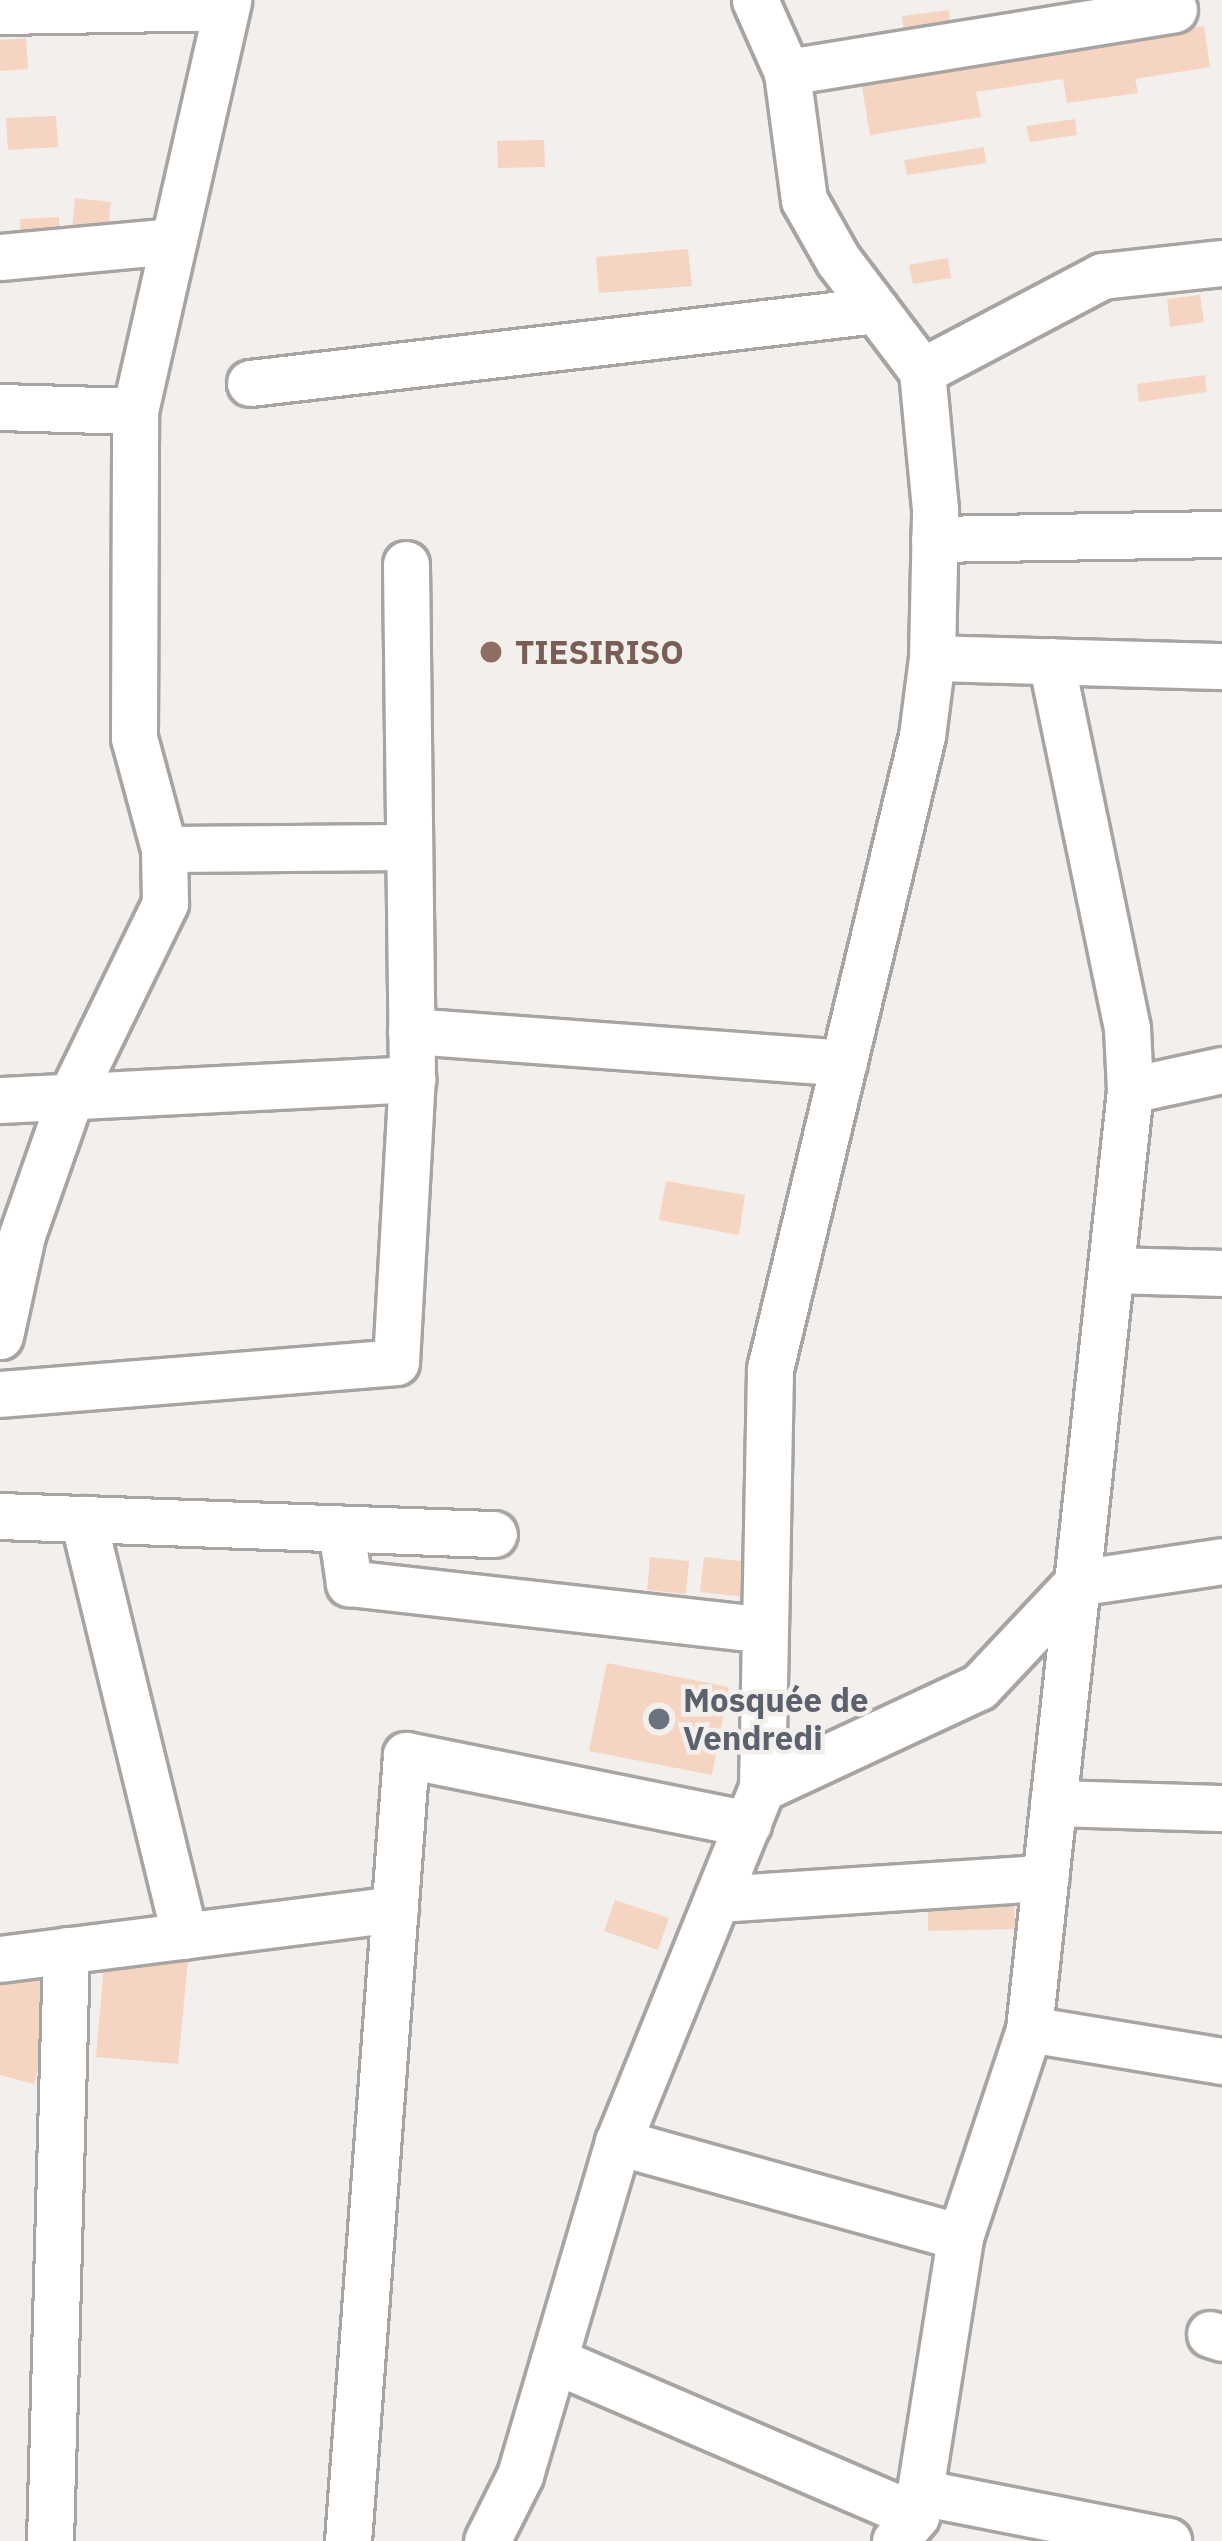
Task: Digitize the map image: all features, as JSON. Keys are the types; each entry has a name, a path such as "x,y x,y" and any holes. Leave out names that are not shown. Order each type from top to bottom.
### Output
{"street":[{"path":"487,2541 520,2475 618,2142 755,1806 770,1369 922,736 932,658 934,539 922,371 804,200 788,72 755,0"},
{"path":"0,11 226,4 135,411 134,738 164,849 165,903 71,1096 11,1239 0,1336"},
{"path":"788,72 1174,8"},
{"path":"0,257 173,241"},
{"path":"922,371 1102,275 1222,263"},
{"path":"250,382 876,310"},
{"path":"0,407 135,411"},
{"path":"934,539 1222,534"},
{"path":"0,1394 396,1362 412,1079 406,564"},
{"path":"932,658 1222,667"},
{"path":"910,2516 960,2237 1029,2029 1130,1090 1126,1028 1051,661"},
{"path":"164,849 410,847"},
{"path":"411,1031 844,1063"},
{"path":"1130,1090 1222,1070"},
{"path":"0,1100 412,1079"},
{"path":"1111,1270 1222,1273"},
{"path":"0,1516 494,1534"},
{"path":"83,1519 185,1936"},
{"path":"340,1528 349,1583 761,1629"},
{"path":"348,2541 406,1755 755,1806 980,1687 1077,1583 1222,1562"},
{"path":"1053,1803 1222,1808"},
{"path":"717,1899 1045,1879"},
{"path":"0,1959 395,1909"},
{"path":"50,2541 67,1951"},
{"path":"1029,2029 1222,2061"},
{"path":"618,2142 960,2237"},
{"path":"554,2360 910,2516 1168,2541"}],"building":[{"path":"949,10 951,27 904,33 902,16"},
{"path":"1204,26 1210,67 1135,79 1138,93 1067,103 1063,79 976,92 981,117 870,135 861,81"},
{"path":"26,38 28,69 0,71 0,40"},
{"path":"56,116 58,147 8,150 6,118"},
{"path":"1075,119 1077,135 1030,142 1026,126"},
{"path":"544,140 545,167 498,168 497,141"},
{"path":"984,147 986,163 907,175 904,160"},
{"path":"75,198 111,202 108,232 72,228"},
{"path":"59,217 60,235 21,237 20,219"},
{"path":"688,249 692,286 599,293 596,257"},
{"path":"948,258 951,278 913,284 909,265"},
{"path":"1200,295 1204,322 1170,327 1167,299"},
{"path":"1205,375 1207,392 1139,402 1137,384"},
{"path":"666,1181 745,1195 739,1235 659,1220"},
{"path":"650,1557 689,1561 686,1594 647,1590"},
{"path":"704,1557 749,1562 745,1597 700,1592"},
{"name":"Mosquée de Vendredi","path":"607,1663 729,1687 712,1775 589,1751"},
{"path":"615,1900 669,1918 658,1950 604,1931"},
{"path":"1014,1901 1015,1929 928,1931 928,1903"},
{"path":"105,1954 188,1961 178,2064 96,2057"},
{"path":"0,1970 60,1985 34,2084 0,2075"}],"place":[{"name":"TIESIRISO","path":"491,652"},
{"name":"Mosquée de Vendredi","path":"659,1719"}]}
